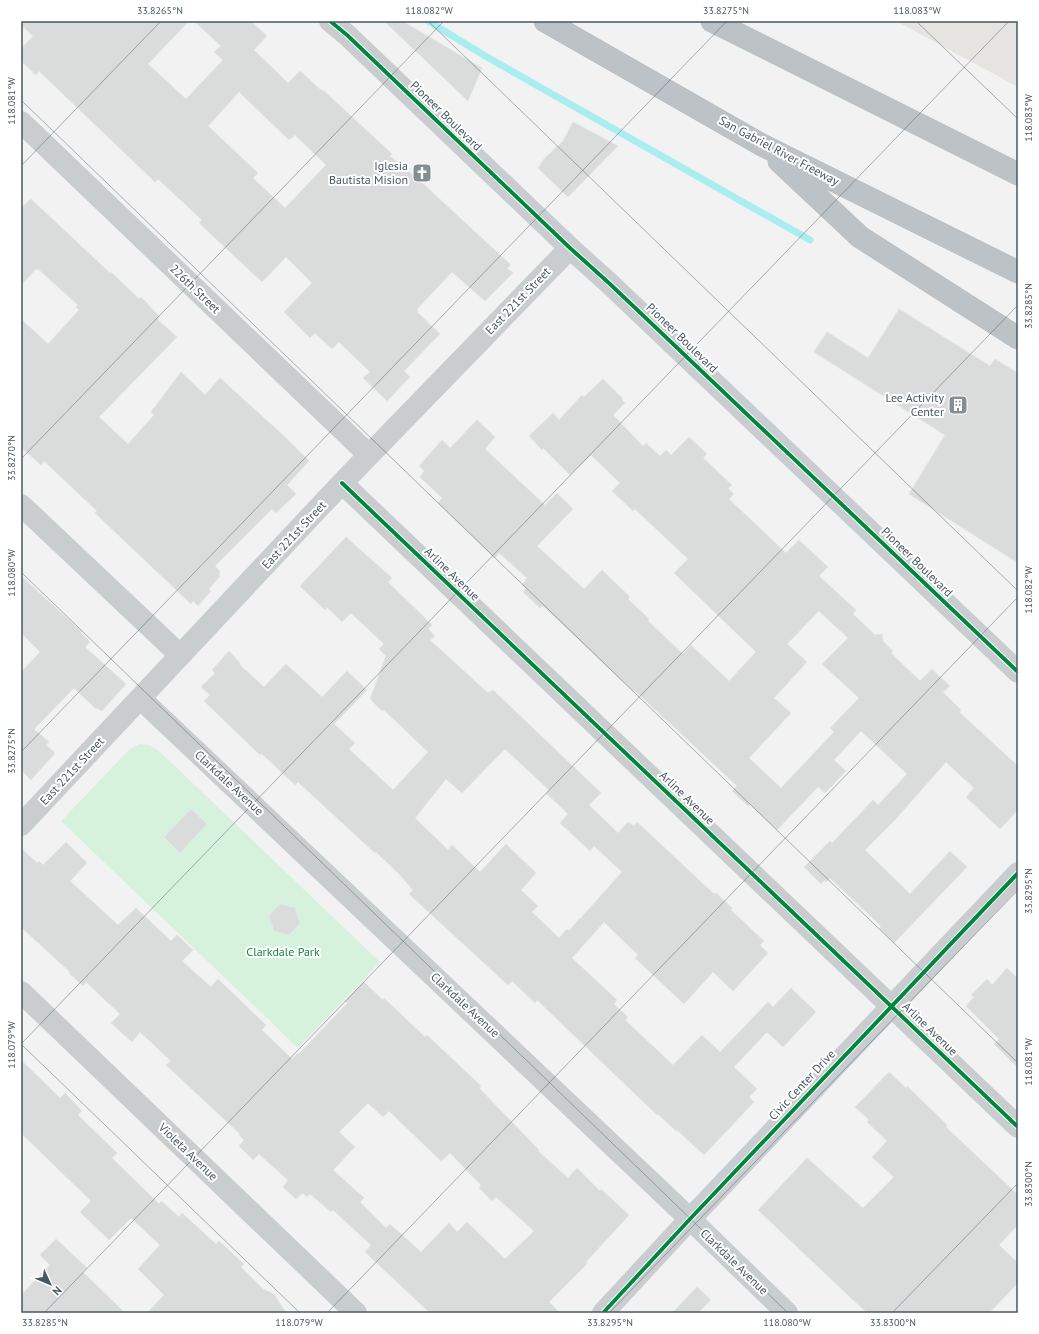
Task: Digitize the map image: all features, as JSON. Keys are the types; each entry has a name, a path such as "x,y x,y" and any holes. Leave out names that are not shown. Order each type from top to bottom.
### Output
{"highway":[{"name":"San Gabriel River Freeway","path":"545,21 762,145 1018,272"},
{"path":"712,21 1018,174"},
{"path":"762,145 860,237 1018,338"}],"street":[{"name":"Pioneer Boulevard","path":"330,21 347,35 1018,672"},
{"name":"226th Street","path":"21,122 369,455"},
{"name":"East 221st Street","path":"21,825 141,699 180,655 342,483 570,248"},
{"name":"Arline Avenue","path":"342,483 1018,1127"},
{"path":"21,505 180,655"},
{"name":"Clarkdale Avenue","path":"141,699 690,1219 787,1313"},
{"name":"Civic Center Drive","path":"603,1313 1018,872"},
{"name":"Violeta Avenue","path":"21,992 356,1313"}],"shaded area":[{"path":"896,21 1018,21 1018,87"}],"green space":[{"name":"Clarkdale Park","path":"139,744 149,745 157,749 380,962 298,1048 61,821 129,750"}],"building":[{"path":"21,21 189,21 148,64 186,99 223,60 214,52 221,46 194,21 251,21 267,36 254,50 288,83 300,71 322,91 323,90 392,154 390,156 418,179 511,265 507,268 513,273 485,301 452,272 417,309 417,312 440,334 404,371 410,377 387,401 363,378 370,372 339,342 332,349 315,333 310,338 284,312 312,283 286,257 262,282 199,223 202,220 158,179 155,182 39,71 36,75 21,61 21,49 33,36 21,25","holes":["239,92 289,140 295,135 326,165 285,208 253,178 258,173 208,126"]},
{"path":"384,21 402,21 482,68 468,101"},
{"path":"573,122 618,146 568,197 538,168 544,159 563,141"},
{"path":"31,199 139,299 141,297 159,316 158,320 177,337 99,417 128,444 154,415 151,412 181,372 205,395 220,378 284,436 309,461 287,485 296,494 276,513 272,509 215,566 220,572 218,575 220,576 209,589 211,591 198,606 193,601 191,604 95,513 97,511 44,461 41,465 21,447 21,319 48,344 79,310 76,307 78,305 38,269 36,269 21,285 21,208"},
{"name":"Lee Activity Center","path":"899,309 990,366 995,359 1018,373 1018,563 909,494 945,435 814,352 827,332 868,358"},
{"path":"603,379 623,399 622,400 625,403 613,415 643,446 646,443 660,456 666,450 671,455 689,437 707,454 703,458 732,485 728,488 734,494 729,499 786,553 799,540 828,567 819,576 856,610 853,614 875,635 882,634 883,641 893,651 891,653 920,681 932,669 950,686 943,692 961,710 959,712 1018,766 1018,810 1000,829 966,797 974,788 946,762 894,821 865,850 910,894 950,851 967,867 894,943 879,928 881,926 830,878 826,882 824,880 821,884 804,867 830,841 832,843 873,800 878,805 907,774 861,731 834,760 846,771 825,793 818,787 777,830 750,804 748,806 732,791 737,786 543,606 540,608 523,592 526,588 522,585 527,578 499,553 495,558 438,503 442,498 420,477 424,471 419,466 442,440 450,448 477,420 495,437 485,449 545,505 557,493 573,509 537,546 584,589 602,570 630,597 628,599 649,619 648,621 683,654 691,645 729,681 756,652 674,573 688,559 635,509 633,511 612,491 620,483 591,455 570,475 529,436 553,413 559,420 582,395 584,397","holes":["819,611 848,638 822,664 859,698 830,728 834,732 781,788 749,758 791,713 774,698 807,662 787,644"]},
{"path":"346,537 392,578 388,582 432,625 428,629 435,636 430,640 488,693 493,690 601,793 589,805 618,833 628,822 634,826 637,822 714,894 716,893 732,908 731,910 764,941 760,945 768,953 733,991 713,972 684,1004 635,958 638,955 604,922 572,958 617,1000 614,1004 628,1017 625,1020 673,1065 702,1035 720,1052 768,1002 773,1007 791,988 816,1012 783,1047 767,1032 734,1067 757,1089 749,1097 754,1102 704,1155 677,1130 676,1131 658,1114 657,1115 537,1000 535,1003 512,981 508,985 409,894 413,890 376,852 375,853 298,782 295,785 261,753 260,755 204,701 210,695 201,687 215,673 212,670 229,651 240,663 240,665 264,687 286,664 322,697 347,671 367,690 334,724 355,743 349,749 393,790 428,752 384,710 382,711 370,699 386,656 379,649 384,644 351,613 342,622 327,607 325,610 300,586","holes":["505,749 549,790 546,793 568,814 560,823 590,851 594,846 622,872 569,931 567,929 559,938 532,912 538,906 521,890 536,873 506,844 480,872 452,845 448,850 415,818 446,779 462,793"]},
{"path":"21,576 82,632 81,633 90,642 85,647 126,684 102,711 97,708 96,709 74,688 34,729 49,742 46,745 55,753 31,780 21,770 21,672 40,652 21,633"},
{"path":"191,809 207,824 180,853 164,837"},
{"path":"66,842 87,863 70,881 118,925 136,908 171,941 177,935 193,950 182,961 211,987 218,979 266,1025 262,1030 292,1059 298,1053 299,1054 348,1003 345,1001 364,982 383,1000 384,998 425,1037 427,1035 481,1086 479,1088 539,1150 538,1151 568,1178 577,1168 600,1191 601,1189 629,1215 586,1262 587,1264 549,1302 560,1313 430,1313 365,1252 371,1245 333,1210 331,1212 310,1194 307,1197 303,1193 296,1199 283,1187 288,1180 259,1154 253,1160 239,1146 244,1140 239,1135 240,1134 166,1065 171,1061 140,1032 132,1042 111,1023 120,1014 86,982 83,986 21,927 21,848 37,863 39,861 43,865","holes":["368,1103 383,1117 389,1111 441,1161 450,1153 481,1185 479,1188 492,1201 496,1197 534,1231 505,1259 467,1222 457,1232 449,1223 421,1252 390,1224 386,1228 360,1202 364,1198 333,1170 355,1147 339,1132"]},
{"path":"280,904 295,908 300,923 289,935 274,931 269,915"},
{"path":"1007,968 1018,979 1018,1068 994,1044 999,1039 966,1006 974,997 971,995 987,979 992,985"},
{"path":"21,1060 60,1098 65,1093 82,1111 78,1115 117,1153 112,1158 159,1204 161,1201 179,1217 182,1213 216,1244 219,1241 244,1264 241,1267 263,1289 274,1294 286,1313 147,1313 164,1295 138,1269 160,1245 131,1218 109,1240 80,1212 91,1201 21,1133"},
{"path":"889,1072 906,1088 907,1086 947,1125 946,1127 1018,1195 1018,1225 999,1245 1018,1263 1018,1283 989,1313 867,1313 758,1210 807,1158 863,1208 894,1177 872,1157 887,1141 867,1122 869,1120 855,1107"},
{"path":"56,1239 87,1268 83,1272 125,1313 21,1313 21,1295 50,1265 40,1255"},
{"path":"697,1287 711,1300 698,1313 672,1313"}],"waterway":[{"path":"428,21 487,57 810,240"}],"cycle path":[{"path":"330,21 347,35 1018,672"},
{"path":"342,483 1018,1127"},
{"path":"603,1313 690,1219 1018,873"}],"place":[{"name":"Iglesia Bautista Mision","path":"422,173"},
{"name":"Lee Activity Center","path":"958,405"}]}
